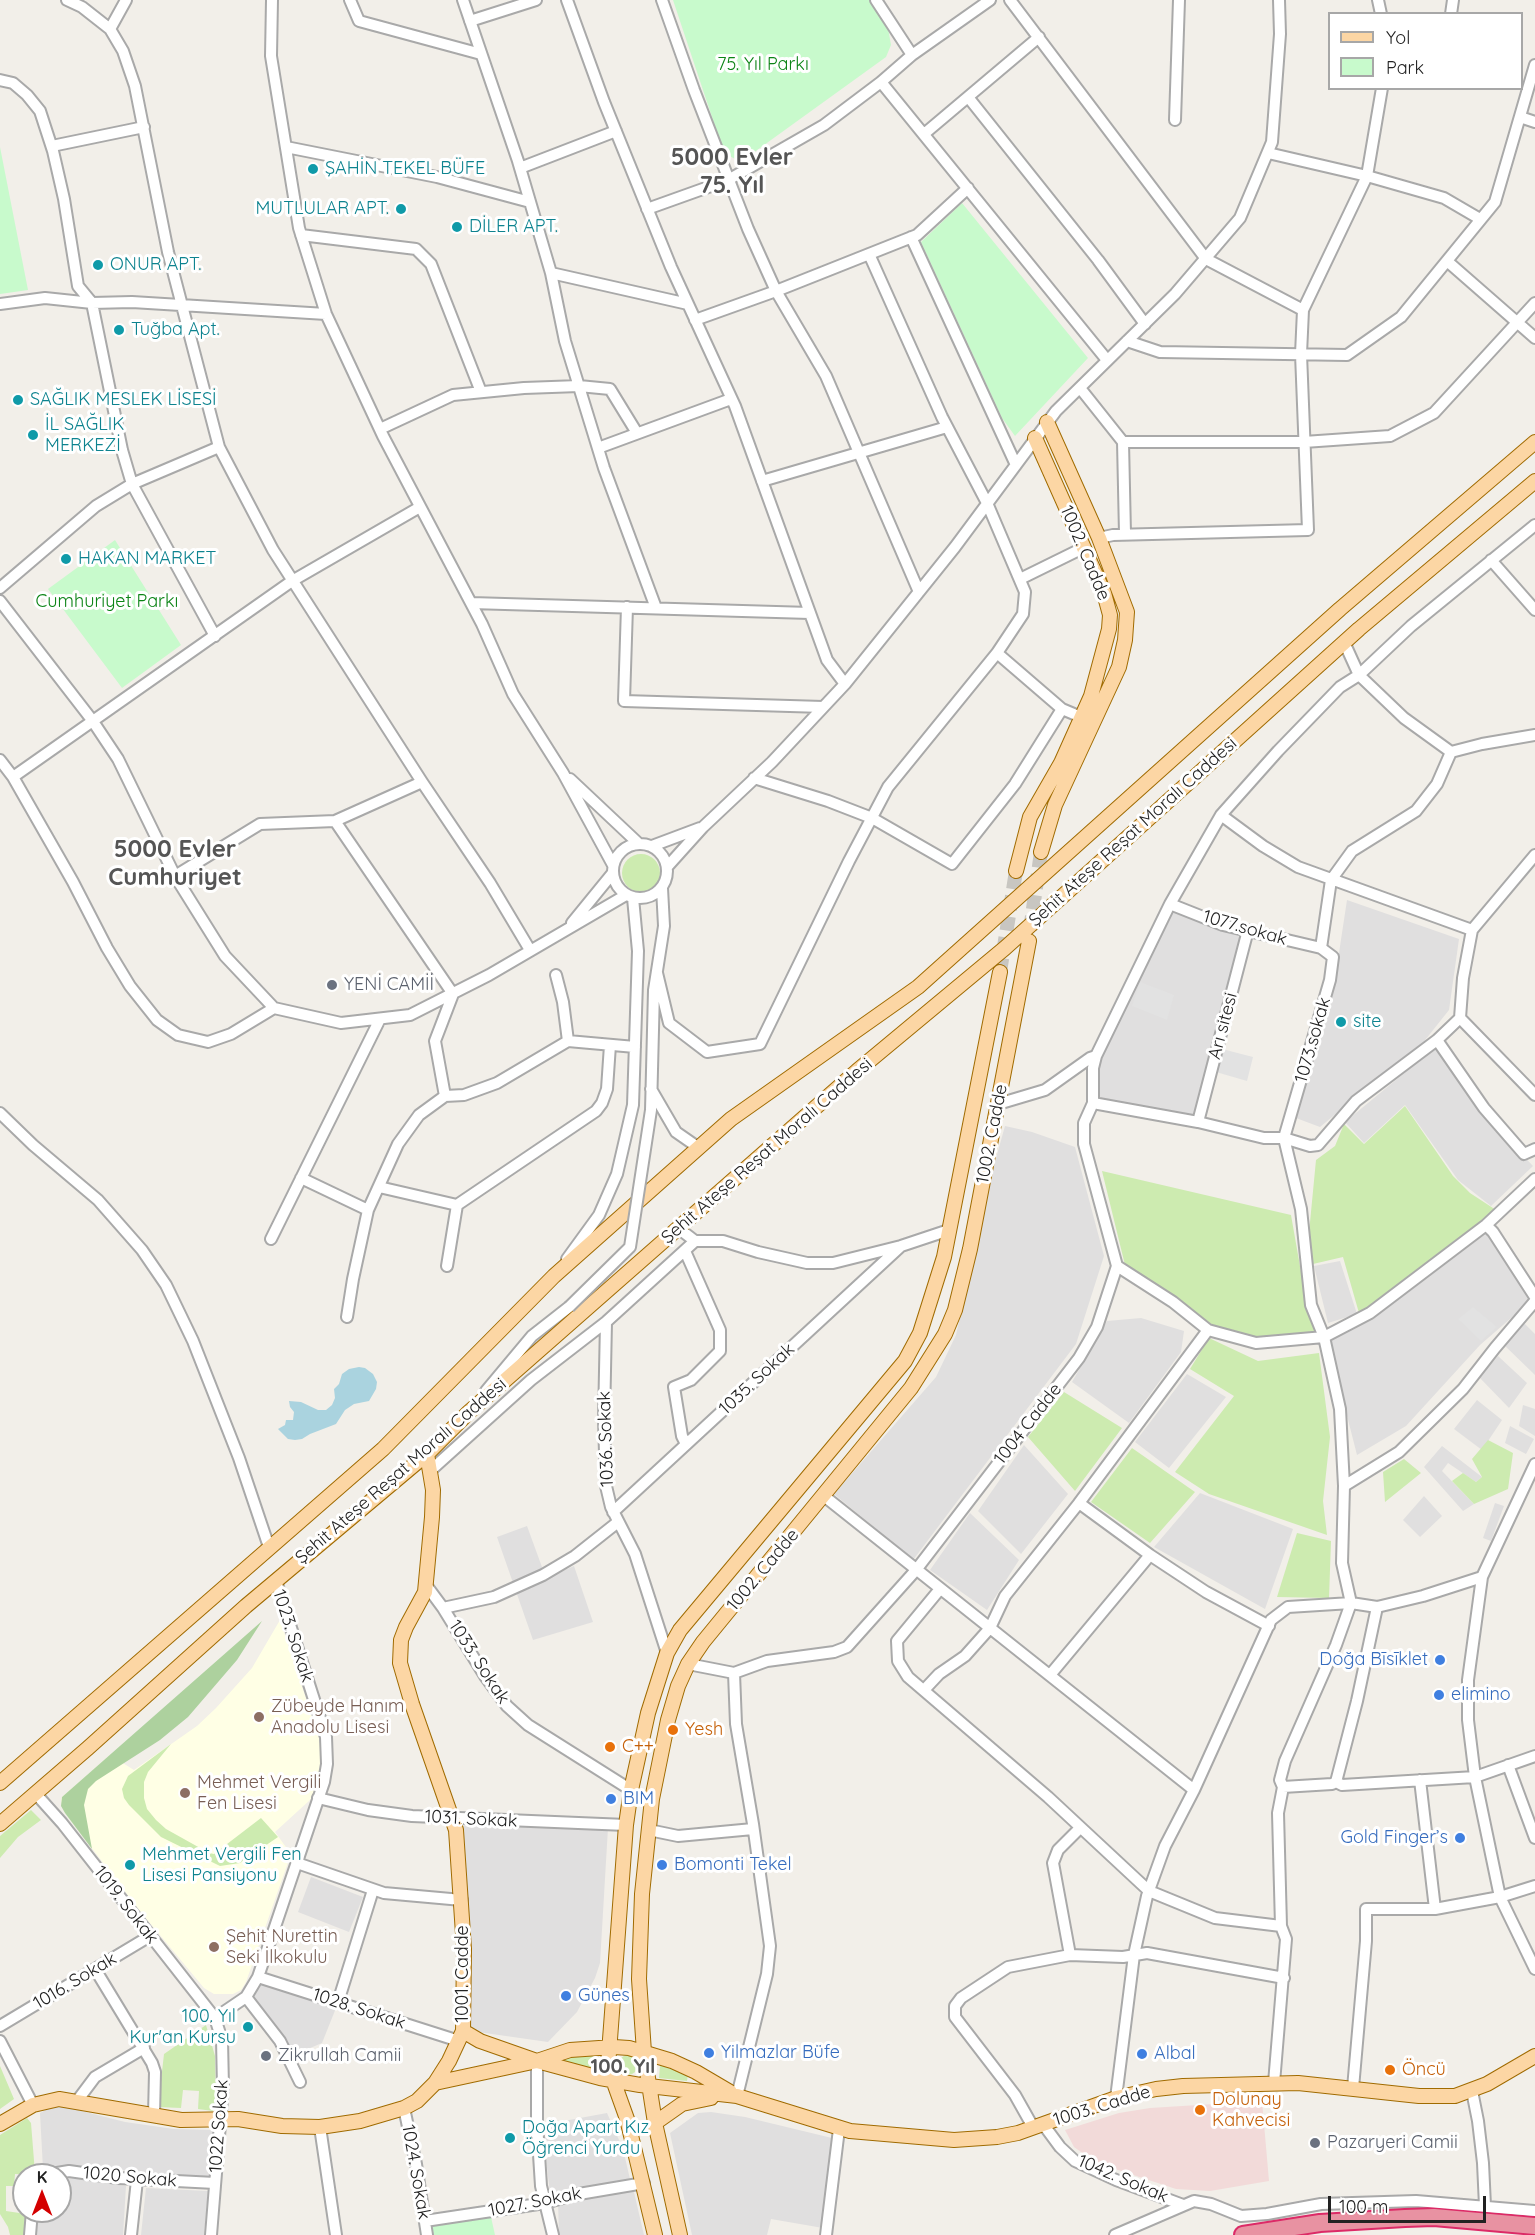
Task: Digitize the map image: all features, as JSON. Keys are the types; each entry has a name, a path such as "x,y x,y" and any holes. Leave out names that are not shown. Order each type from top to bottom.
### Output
{"highway":[{"path":"1243,2235 1320,2223 1434,2217 1535,2226"}],"main road":[{"name":"1002. Cadde","path":"1016,871 1030,817 1119,667 1125,640 1127,612 1099,538 1047,422"},
{"name":"1002. Cadde","path":"1035,438 1104,593 1110,615 1109,629 1087,720 1055,805 1041,852"},
{"path":"0,1783 383,1449 554,1276 731,1119 918,987 1340,609 1535,442"},
{"name":"Şehit Ateşe Reşat Moralı Caddesi","path":"0,1824 276,1581 427,1454 469,1412 857,1071 1005,948 1344,642 1535,481"},
{"path":"1083,548 1099,538"},
{"name":"1002. Cadde","path":"680,2235 649,2086 644,2052 639,1979 640,1928 652,1799 668,1720 678,1686 688,1664 703,1642 911,1388 938,1347 955,1310 973,1234 1029,941"},
{"name":"1002. Cadde","path":"655,2235 627,2119 608,2066 626,1825 631,1790 648,1713 668,1653 681,1630 905,1361 920,1333 933,1296 949,1230 1000,972"},
{"path":"975,1101 998,1104"},
{"path":"949,1230 973,1234"},
{"name":"1001. Cadde","path":"0,2124 33,2106 59,2099 181,2120 238,2119 282,2126 320,2127 360,2121 404,2108 417,2101 435,2083 461,2036 464,1949 457,1838 453,1819 412,1704 400,1663 401,1640 405,1627 421,1602 426,1585 433,1490 427,1454"},
{"path":"804,1481 824,1496"},
{"path":"668,1653 688,1664"},
{"path":"626,1825 649,1830"},
{"path":"461,2036 537,2061"},
{"name":"1003. Cadde","path":"435,2083 537,2061 570,2050 608,2047 629,2048 644,2052 696,2072 737,2096"},
{"name":"1003. Cadde","path":"537,2061 613,2080 737,2096 839,2129 911,2137 976,2140 1018,2133 1116,2098 1156,2089 1183,2086 1274,2083 1442,2097 1472,2091 1535,2056"},
{"path":"655,2123 682,2104 737,2096"}],"street":[{"path":"67,0 82,7 110,29 126,60 135,86 168,252 219,447 273,550 292,581 422,783 490,883 530,950"},
{"path":"110,29 126,0"},
{"path":"272,0 271,56 301,235 326,314 380,429 471,603 513,694 563,773 613,869 619,890 630,896 649,897 662,888 666,882 667,867 659,851 652,846 638,843 563,773"},
{"path":"350,0 359,21 481,54"},
{"path":"463,0 520,168 551,273 565,341 598,448 656,608"},
{"path":"470,21 536,0"},
{"path":"567,0 647,209 732,399 827,660 845,684"},
{"path":"662,0 728,180 776,291 826,376 919,592"},
{"path":"876,0 912,55"},
{"path":"647,209 728,180 824,125 882,82 912,55 990,0"},
{"path":"1010,0 1206,259 1303,310"},
{"path":"1175,120 1179,0"},
{"path":"667,867 703,826 754,778 845,684 919,592 1056,411 1145,324 1206,259 1240,218 1272,142 1280,34 1279,0"},
{"path":"924,134 1038,37"},
{"path":"1127,341 1160,352 1347,355 1401,317 1495,202 1520,117 1526,79 1535,65"},
{"path":"0,80 13,83 40,111 52,146 64,200 78,286 92,303 122,450 132,484 216,636"},
{"path":"882,82 1107,360"},
{"path":"1099,538 1113,534 1308,530 1301,354 1303,310 1367,176 1382,90"},
{"path":"968,97 1098,260 1145,324"},
{"path":"1520,117 1535,122"},
{"path":"52,146 144,128"},
{"path":"520,168 616,131"},
{"path":"286,147 437,177 530,202"},
{"path":"1268,153 1367,176 1444,198 1480,219"},
{"path":"695,320 776,291 917,235 968,188"},
{"path":"301,235 416,249 431,264 481,392"},
{"path":"910,237 1016,465"},
{"path":"657,973 669,1023 707,1052 760,1044 888,787 998,653 1023,614 1025,592 1020,579 987,503 947,427 869,254"},
{"path":"1446,261 1535,338"},
{"path":"551,273 688,304"},
{"path":"0,304 45,298 92,303 132,302 326,314"},
{"path":"1123,442 1304,442 1390,436 1434,413 1535,303"},
{"path":"380,429 453,395 579,386 610,389 637,433"},
{"path":"1080,388 1123,442 1125,534"},
{"path":"598,448 732,399"},
{"path":"762,481 947,427"},
{"path":"0,588 96,506 132,484 219,447"},
{"path":"13,777 292,581 420,507"},
{"path":"1535,525 1411,626 1359,675 1340,687 1278,751 1221,816 1170,904 1096,1056 1093,1068 1093,1103 1084,1123 1084,1143 1117,1266 1173,1302 1208,1330 1256,1343 1324,1337 1370,1313 1486,1225 1535,1179"},
{"path":"1020,579 1083,548"},
{"path":"1491,560 1535,610"},
{"path":"0,601 92,720 118,759 175,876 225,956 274,1008 341,1023 410,1015 489,975 568,928 630,896"},
{"path":"471,603 810,613"},
{"path":"627,607 624,701 823,707"},
{"path":"1344,642 1359,675 1404,718 1451,753"},
{"path":"998,653 1062,709 1087,720"},
{"path":"754,778 828,801 872,818 952,864 1015,784 1062,709"},
{"path":"1321,948 1331,880 1352,851 1416,811 1437,784 1451,753 1482,744 1535,735"},
{"path":"0,760 13,777 74,882 107,948 130,986 157,1020 178,1035 208,1042 231,1034 274,1008"},
{"path":"175,876 260,824 335,821 422,783"},
{"path":"1221,816 1263,846 1298,867 1472,930"},
{"path":"335,821 453,994"},
{"path":"652,846 703,826"},
{"path":"568,928 613,869 622,850 638,843"},
{"path":"1093,1103 1198,1122 1264,1138 1284,1138 1310,1146 1318,1145 1356,1101 1437,1040 1460,1018 1463,978 1472,930 1535,855"},
{"path":"469,1412 532,1336 569,1307 630,1247 651,1110 654,990 664,926 662,888"},
{"path":"554,1276 599,1215 617,1174 633,1106 638,951 630,896"},
{"name":"1077.sokak","path":"1170,904 1223,925 1321,948"},
{"name":"Arı sitesi","path":"1198,1122 1248,930"},
{"name":"1073.sokak","path":"1284,1138 1330,980 1333,957 1321,948"},
{"path":"556,975 563,1002 568,1041"},
{"path":"445,1096 435,1041 453,994"},
{"path":"271,1239 380,1018"},
{"path":"1460,1018 1535,1095"},
{"path":"1437,1040 1484,1108 1524,1154 1535,1149"},
{"path":"347,1317 368,1210 399,1144 419,1115 445,1096 464,1095 497,1083 568,1041 635,1047"},
{"path":"447,1266 457,1205 596,1111 607,1089 610,1045"},
{"path":"998,1104 1045,1090 1096,1056"},
{"path":"651,1089 676,1132 699,1148"},
{"path":"0,1113 33,1145 98,1200 142,1250 166,1285 193,1341 239,1458 269,1547"},
{"path":"1274,2083 1286,1939 1281,1926 1278,1813 1283,1787 1280,1780 1285,1761 1336,1645 1351,1603 1342,1563 1344,1486 1340,1409 1324,1337 1311,1305 1301,1209 1284,1138"},
{"path":"301,1178 368,1210"},
{"path":"379,1187 457,1205"},
{"path":"1344,1486 1399,1452 1463,1389 1535,1299 1493,1232 1486,1225"},
{"path":"678,1228 695,1241 723,1241 807,1263 833,1263 901,1246 949,1230"},
{"path":"430,1471 531,1380 606,1322 695,1241"},
{"name":"1035. Sokak","path":"443,1608 494,1596 543,1575 575,1557 686,1444 901,1246"},
{"path":"685,1251 720,1330 720,1351 691,1380 674,1387 682,1436 686,1444"},
{"name":"1004 Cadde","path":"734,1673 767,1660 834,1652 847,1647 916,1570 1079,1358 1097,1327 1117,1266"},
{"name":"1036. Sokak","path":"606,1322 604,1420 606,1486 616,1517 635,1554 668,1653"},
{"path":"924,1690 939,1674 965,1656 990,1628 1005,1596 1079,1503 1208,1330"},
{"path":"1535,1464 1482,1577 1468,1680 1468,1720 1475,1777 1500,1897 1535,1969"},
{"path":"824,1496 1194,1790"},
{"path":"1079,1503 1150,1555 1206,1592 1269,1626"},
{"path":"1050,1676 1150,1555"},
{"path":"1116,2098 1134,1955 1149,1891 1165,1846 1194,1790 1271,1620 1288,1607 1351,1603 1377,1607 1423,1596 1482,1577"},
{"name":"1023. Sokak","path":"215,2018 246,1997 258,1977 297,1863 327,1764 326,1737 276,1581"},
{"name":"1033. Sokak","path":"426,1585 507,1706 528,1725 631,1790"},
{"path":"940,1589 897,1641 898,1661 908,1677 1048,1797 1149,1891 1215,1918 1281,1926"},
{"path":"1336,1782 1358,1701 1377,1607"},
{"path":"688,1664 734,1673 736,1724 770,1946 767,1974 737,2096"},
{"path":"1283,1787 1336,1782 1342,1785 1475,1777 1535,1756"},
{"path":"1508,1765 1535,1838"},
{"path":"1420,1780 1435,1909"},
{"name":"1019. Sokak","path":"36,1794 62,1823 215,2018"},
{"name":"1031. Sokak","path":"318,1798 393,1814 453,1819 626,1825"},
{"path":"1080,1828 1058,1850 1053,1863 1070,1955 1123,1957 1147,1953 1284,1978"},
{"path":"649,1830 678,1836 753,1829"},
{"path":"297,1863 373,1890 399,1895 462,1900"},
{"path":"1353,2088 1366,1941 1366,1909 1435,1909 1500,1897 1535,1886"},
{"path":"338,2002 373,1890"},
{"name":"1016. Sokak","path":"0,2026 150,1936"},
{"name":"1042. Sokak","path":"1070,1955 1008,1967 961,1998 955,2006 955,2017 1038,2125 1067,2154 1082,2164 1183,2205"},
{"path":"94,1969 144,2048 155,2073 154,2115"},
{"name":"1028. Sokak","path":"258,1977 461,2036"},
{"path":"246,1997 280,2041 300,2082"},
{"name":"1022 Sokak","path":"211,2235 221,2120 223,2063 222,2040 215,2018"},
{"path":"0,2041 33,2106"},
{"path":"77,2101 95,2077 144,2048"},
{"path":"537,2061 539,2158 545,2203 553,2235"},
{"path":"1472,2091 1483,2163 1485,2206"},
{"name":"1024. Sokak","path":"404,2108 427,2235"},
{"path":"320,2127 336,2235"},
{"path":"826,2235 839,2129"},
{"name":"1020 Sokak","path":"72,2171 137,2180 216,2183"},
{"path":"131,2235 137,2180"},
{"name":"1027. Sokak","path":"425,2221 545,2203 573,2195 644,2183"},
{"path":"1115,2235 1194,2201 1241,2216 1341,2202 1416,2201 1535,2211"}],"shaded area":[{"path":"1347,900 1459,939 1449,1010 1418,1049 1391,1068 1320,1127 1296,1118 1316,1040 1334,986"},
{"path":"1170,904 1248,930 1198,1122 1093,1103 1093,1068"},
{"path":"1140,982 1174,995 1167,1020 1132,1006"},
{"path":"1437,1046 1494,1125 1533,1166 1491,1206 1458,1180 1405,1105 1364,1143 1345,1122"},
{"path":"1222,1049 1253,1057 1247,1081 1216,1072"},
{"path":"1005,1126 1032,1132 1075,1147 1104,1256 1076,1344 913,1560 834,1494 936,1377 956,1335 984,1201"},
{"path":"1485,1228 1533,1299 1480,1345 1406,1426 1357,1455 1327,1337"},
{"path":"1340,1261 1357,1314 1328,1323 1314,1266"},
{"path":"1473,1307 1497,1327 1481,1341 1458,1319"},
{"path":"1141,1318 1184,1331 1181,1352 1129,1423 1072,1382 1107,1321"},
{"path":"1522,1321 1535,1334 1535,1375 1503,1344"},
{"path":"1498,1356 1527,1383 1509,1408 1479,1377"},
{"path":"1187,1374 1226,1397 1169,1468 1135,1442"},
{"path":"1477,1400 1502,1420 1482,1450 1454,1429"},
{"path":"1523,1405 1535,1409 1535,1436 1519,1426"},
{"path":"1510,1426 1534,1439 1526,1454 1505,1443"},
{"path":"1024,1445 1068,1494 1021,1554 978,1511"},
{"path":"1442,1446 1482,1477 1476,1482 1448,1463 1442,1471 1474,1504 1463,1511 1424,1467"},
{"path":"1200,1493 1293,1529 1265,1609 1154,1547"},
{"path":"1424,1496 1442,1516 1420,1537 1403,1520"},
{"path":"1495,1503 1504,1506 1491,1541 1483,1538"},
{"path":"970,1513 1019,1560 987,1610 930,1570"},
{"path":"527,1526 546,1578 574,1566 593,1622 533,1640 497,1537"},
{"path":"280,1620 319,1738 323,1764 321,1781 310,1800 275,1832 291,1854 246,1982 241,1990 233,1994 214,1994 204,1988 140,1911 65,1813 61,1801 62,1797 110,1755 134,1770 197,1726 252,1668"},
{"path":"459,1826 608,1828 600,1963 595,1978 577,2012 548,2042 471,2031 471,1938"},
{"path":"311,1877 363,1897 349,1932 298,1912"},
{"path":"262,1982 336,2008 322,2043 296,2054 251,1998"},
{"path":"1262,2101 1269,2181 1210,2191 1176,2189 1109,2167 1091,2159 1074,2147 1065,2130 1119,2113 1150,2108"},
{"path":"62,2106 125,2122 174,2129 214,2130 211,2177 72,2167 72,2163 43,2163 40,2113 49,2108"},
{"path":"711,2112 745,2117 832,2138 823,2228 771,2219 767,2235 692,2235 670,2133 698,2113"},
{"path":"607,2113 623,2149 630,2179 550,2193 542,2125"},
{"path":"72,2178 126,2186 123,2235 36,2235 38,2223 72,2223"},
{"path":"146,2188 208,2191 204,2235 141,2235"},
{"path":"633,2188 644,2235 559,2235 558,2202"}],"green space":[{"name":"75. Yıl Parkı","path":"673,0 870,0 888,28 891,45 886,57 753,153 737,160 724,153"},
{"path":"0,147 28,290 0,294"},
{"path":"962,203 1088,358 1015,436 1002,418 921,242"},
{"name":"Cumhuriyet Parkı","path":"115,540 181,645 122,688 48,589"},
{"path":"641,854 654,860 660,873 654,886 641,892 628,886 622,873 628,860"},
{"path":"1405,1106 1453,1176 1470,1193 1496,1210 1431,1262 1359,1313 1343,1257 1313,1264 1308,1243 1316,1160 1335,1146 1344,1124 1364,1144"},
{"path":"1102,1171 1291,1215 1307,1306 1317,1332 1255,1337 1217,1328 1125,1265"},
{"path":"1209,1338 1258,1361 1319,1353 1330,1437 1323,1501 1327,1535 1209,1494 1175,1472 1234,1396 1190,1369"},
{"path":"1064,1392 1122,1428 1075,1491 1028,1437"},
{"path":"1488,1440 1513,1453 1508,1489 1474,1504 1452,1481 1463,1473 1476,1482 1482,1477 1472,1459"},
{"path":"1132,1448 1195,1492 1150,1543 1091,1502"},
{"path":"1404,1459 1421,1473 1385,1502 1383,1472"},
{"path":"1297,1533 1331,1541 1329,1598 1277,1597"},
{"path":"262,1621 237,1660 188,1717 160,1740 96,1781 88,1789 84,1805 92,1849 65,1813 61,1806 62,1797"},
{"path":"171,1744 148,1772 144,1782 147,1809 166,1829 214,1854 261,1818 278,1837 240,1863 220,1866 161,1837 129,1805 122,1789 128,1776"},
{"path":"31,1810 41,1820 18,1837 0,1858 0,1836"},
{"path":"206,2025 215,2056 216,2098 213,2111 198,2109 199,2091 183,2090 181,2108 158,2107 164,2054"},
{"path":"594,2055 595,2068 563,2064 563,2057"},
{"path":"624,2055 632,2055 638,2061 638,2069 632,2075 624,2075 618,2069 618,2061"},
{"path":"660,2065 688,2075 687,2081 659,2078"},
{"path":"0,2066 14,2099 0,2109"},
{"path":"27,2118 31,2123 34,2163 12,2163 12,2186 6,2186 6,2211 12,2212 12,2223 26,2223 25,2235 10,2235 0,2214 0,2135"},
{"path":"491,2217 495,2235 434,2235 432,2226"}],"water":[{"path":"359,1367 373,1374 377,1382 369,1401 354,1404 345,1410 336,1424 302,1439 288,1439 278,1429 285,1425 286,1420 293,1420 294,1412 289,1401 301,1402 318,1410 326,1410 332,1405 335,1398 334,1389 339,1384 342,1374 349,1369"}],"tunnel":[{"path":"1030,930 1041,852"},
{"path":"1000,972 1016,871"}],"place":[{"name":"ŞAHİN TEKEL BÜFE","path":"313,169"},
{"name":"MUTLULAR APT.","path":"401,209"},
{"name":"DİLER APT.","path":"457,227"},
{"name":"ONUR APT.","path":"98,265"},
{"name":"Tuğba Apt.","path":"119,330"},
{"name":"SAĞLIK MESLEK LİSESİ","path":"18,400"},
{"name":"İL SAĞLIK MERKEZİ","path":"33,435"},
{"name":"HAKAN MARKET","path":"66,559"},
{"name":"YENİ CAMİİ","path":"332,985"},
{"name":"site","path":"1341,1022"},
{"name":"Doğa Bīsīklet","path":"1440,1660"},
{"name":"elimino","path":"1439,1695"},
{"name":"Zübeyde Hanım Anadolu Lisesi","path":"259,1717"},
{"name":"Yesh","path":"673,1730"},
{"name":"C++","path":"610,1747"},
{"name":"Mehmet Vergili Fen Lisesi","path":"185,1793"},
{"name":"BIM","path":"611,1799"},
{"name":"Gold Finger’s","path":"1460,1838"},
{"name":"Mehmet Vergili Fen Lisesi Pansiyonu","path":"130,1865"},
{"name":"Bomonti Tekel","path":"662,1865"},
{"name":"Şehit Nurettin Seki İlkokulu","path":"214,1947"},
{"name":"Günes","path":"566,1996"},
{"name":"100. Yıl Kur'an Kursu","path":"248,2027"},
{"name":"Yilmazlar Büfe","path":"709,2053"},
{"name":"Albal","path":"1142,2054"},
{"name":"Zikrullah Camii","path":"266,2056"},
{"name":"Öncü","path":"1390,2070"},
{"name":"Dolunay Kahvecisi","path":"1200,2110"},
{"name":"Doğa Apart Kız Öğrenci Yurdu","path":"510,2138"},
{"name":"Pazaryeri Camii","path":"1315,2143"}],"district":[{"name":"5000 Evler 75. Yıl","path":"732,172"},
{"name":"5000 Evler Cumhuriyet","path":"175,864"},
{"name":"100. Yıl","path":"623,2067"}]}
